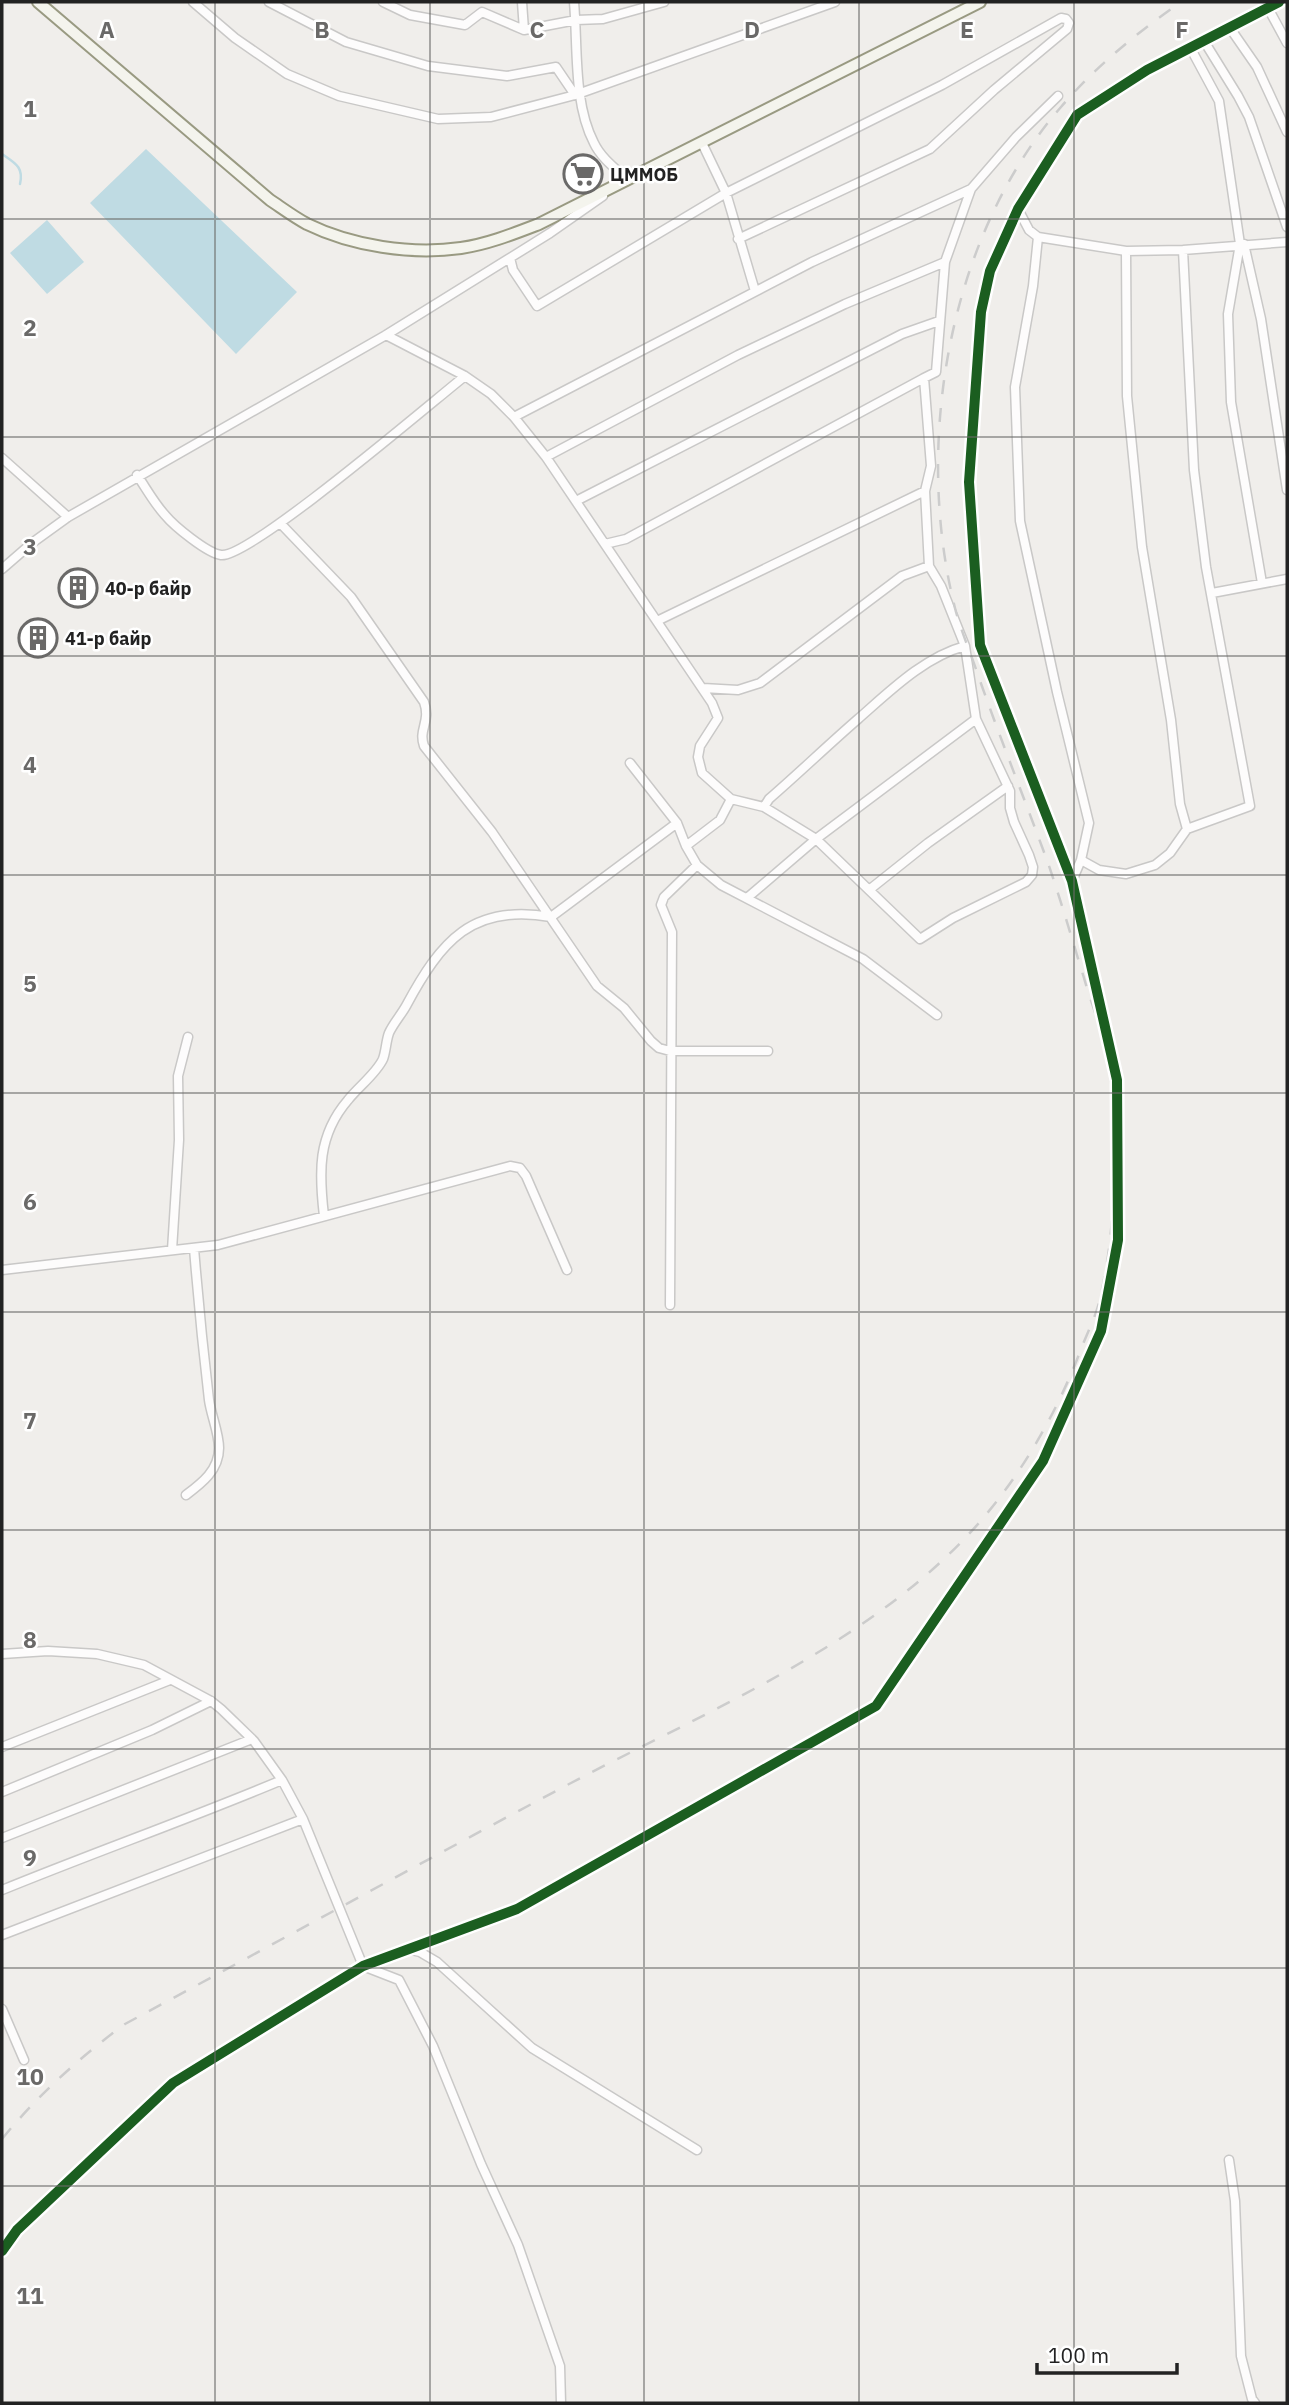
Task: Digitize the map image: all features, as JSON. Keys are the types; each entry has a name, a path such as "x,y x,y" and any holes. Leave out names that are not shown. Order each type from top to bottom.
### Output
{"street":[{"path":"38,2 253,187 307,224 382,247 421,250 460,248 501,239 539,224 980,2"},
{"path":"193,2 234,38 287,74 339,96 438,119 491,117 578,94 835,2"},
{"path":"269,2 346,42 428,66 507,76 556,67 578,94"},
{"path":"383,2 410,15 465,25 482,12"},
{"path":"475,2 482,12 524,30 576,19 603,19 663,2"},
{"path":"522,2 524,30"},
{"path":"574,2 578,94 585,120 594,145 628,180"},
{"path":"2,2251 17,2230 173,2083 363,1966 517,1909 876,1706 1043,1461 1101,1331 1118,1240 1117,1080 1072,881 980,645 969,482 981,312 990,271 1018,209 1077,115 1147,70 1279,2"},
{"path":"1268,8 1287,43"},
{"path":"510,258 513,270 537,306 726,193 942,85 1061,18 1069,23 1067,29 994,90 930,149 738,239"},
{"path":"1230,28 1257,66 1287,132"},
{"path":"1204,41 1249,117 1287,228"},
{"path":"1191,49 1219,101 1242,244 1261,319 1287,490"},
{"path":"605,544 626,539 936,372 945,262 971,189 1016,137 1058,96"},
{"path":"702,143 726,193 755,291"},
{"path":"2,569 68,517 137,475 386,335 628,180"},
{"path":"514,417 812,262 971,189"},
{"path":"1018,209 1029,230 1038,237 1126,251 1183,250 1287,242"},
{"path":"1038,237 1033,286 1015,387 1020,521 1089,823 1081,860 1072,881"},
{"path":"1242,244 1228,314 1231,401 1262,583"},
{"path":"1081,860 1099,870 1126,874 1155,865 1170,852 1187,829 1250,806 1206,567 1194,470 1183,250"},
{"path":"1126,251 1127,396 1142,547 1187,829"},
{"path":"546,457 738,355 845,304 945,262"},
{"path":"576,501 902,334 939,321"},
{"path":"386,335 465,376 491,394 514,417 546,457 712,703 718,718 700,746 698,757 702,773 731,799 764,807 816,839 920,939 953,918 1026,882 1032,875 1030,855 1014,822 1008,786 976,719 965,646 941,586 929,566 925,491 931,466 924,378"},
{"path":"137,475 165,516 206,548 219,555 229,554 281,524 465,376"},
{"path":"2,458 68,517"},
{"path":"657,621 925,491"},
{"path":"281,524 351,597 424,702 428,712 421,739 424,746 492,832 597,986 624,1008 659,1048 670,1051 768,1051"},
{"path":"703,688 738,690 760,683 902,576 929,566"},
{"path":"1212,593 1287,579"},
{"path":"764,807 769,799 883,697 922,667 965,646"},
{"path":"747,898 816,839 976,719"},
{"path":"630,763 677,823 697,865 721,885 863,959 937,1015"},
{"path":"869,890 928,843 1008,786"},
{"path":"686,846 720,820 731,799"},
{"path":"324,1216 319,1171 326,1137 345,1103 383,1060 389,1033 421,978 445,945 474,923 507,914 527,913 551,917 677,823"},
{"path":"670,1305 672,932 661,905 664,897 697,865"},
{"path":"172,1250 178,1140 177,1076 188,1037"},
{"path":"2,1270 218,1245 510,1166 520,1168 526,1176 567,1270"},
{"path":"186,1495 212,1472 219,1448 209,1401 194,1248"},
{"path":"2,1654 48,1651 97,1654 144,1665 211,1701 252,1739 282,1780 303,1819 363,1966 399,1980 433,2046 481,2164 518,2245 560,2366 561,2403"},
{"path":"2,1747 170,1680"},
{"path":"2,1792 152,1730 211,1701"},
{"path":"2,1838 252,1739"},
{"path":"2,1890 167,1825 208,1812 282,1780"},
{"path":"2,1935 303,1819"},
{"path":"409,1949 437,1962 532,2048 697,2150"},
{"path":"2,2009 24,2060"},
{"path":"1229,2160 1235,2201 1241,2356 1255,2403"}],"water":[{"path":"146,149 297,292 236,354 90,203"},
{"path":"47,220 84,262 47,294 10,253"}],"waterway":[{"path":"2,154 19,169 20,184"}],"railway":[{"path":"2,2139 60,2078 125,2024 571,1783 736,1699 845,1636 895,1600 942,1561 1000,1497 1041,1435 1064,1390 1100,1300 1111,1234 1114,1154 1112,1094 1102,1035 1053,877 956,612 943,548 938,482 940,414 950,347 966,281 990,218 1022,160 1061,107 1088,78 1133,38 1181,2"}],"cycle path":[{"path":"2,2251 17,2230 173,2083 363,1966 517,1909 876,1706 1043,1461 1101,1331 1118,1240 1117,1080 1072,881 980,645 969,482 981,312 990,271 1018,209 1077,115 1147,70 1279,2"}],"place":[{"name":"ЦММОБ","path":"583,174"},
{"name":"40-р байр","path":"78,588"},
{"name":"41-р байр","path":"38,638"}]}
